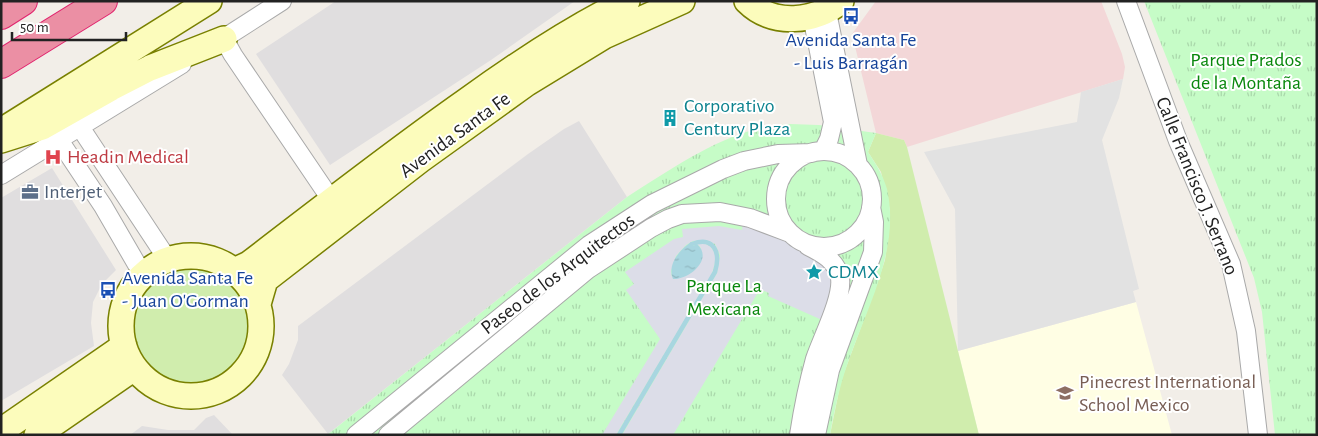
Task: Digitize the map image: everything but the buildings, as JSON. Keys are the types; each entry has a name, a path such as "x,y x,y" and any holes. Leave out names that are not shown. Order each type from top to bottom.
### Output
{"highway":[{"path":"1,14 23,1"},
{"path":"1,64 103,1"}],"street":[{"path":"1,131 209,1"},
{"path":"1,175 282,1"},
{"name":"Avenida Santa Fe","path":"234,270 249,264 408,142 599,7 626,1"},
{"name":"Avenida Santa Fe","path":"258,304 264,280 420,160 527,84 604,36 682,1"},
{"path":"747,1 752,7 775,17 798,19 827,10"},
{"name":"Calle Francisco J. Serrano","path":"1126,1 1178,141 1231,264 1246,331 1258,435"},
{"path":"818,152 829,140 833,122 827,10"},
{"path":"816,435 830,370 873,252 874,222 871,191 866,177 858,165 827,10"},
{"path":"1,140 42,127 150,68 224,38"},
{"path":"224,38 233,55 332,201"},
{"path":"80,127 168,260"},
{"path":"59,140 103,206 143,275"},
{"path":"799,435 810,379 839,296 840,286 837,269 831,262 824,255 796,238 781,221 776,207 776,192 781,177 790,165 802,156 818,152 836,153 858,165"},
{"name":"Paseo de los Arquitectos","path":"356,435 589,245 652,204 706,177 744,161 778,154 818,152"},
{"path":"796,238 816,246 831,246 846,241 858,233 867,220 871,206"},
{"name":"Paseo de los Arquitectos","path":"388,435 587,270 668,219 682,214 720,212 750,218 796,238"},
{"path":"191,256 214,260 234,270 249,286 258,304 262,326 258,347 248,367 233,382 214,393 192,396 170,393 150,383 129,357 121,327 123,308 131,290 143,275 154,266 168,260 191,256"},
{"path":"1,431 129,357"},
{"path":"37,435 129,357"},
{"path":"401,398 413,413"}],"shaded area":[{"path":"336,1 575,1 491,60 330,165 256,54"},
{"path":"876,1 1101,1 1122,54 1125,67 1123,79 907,147 904,140 876,133 852,34"},
{"path":"1123,79 1119,98 1102,140 1139,289 1133,291 1136,302 958,351 955,209 924,152 1077,122 1081,92"},
{"path":"579,121 627,197 328,434 282,375 289,364 298,340 298,326 528,154"},
{"path":"52,168 116,270 102,284 93,302 91,323 94,346 1,401 1,198"},
{"path":"743,222 801,249 828,268 834,285 822,320 768,296 769,293 760,289 673,435 622,435 717,273 720,255 715,244 706,240 693,241 686,245 676,256 671,271 672,277 701,248 697,244 703,243 710,246 715,253 712,274 616,435 602,435 660,339 626,290 634,284 625,272 674,239 683,237 682,229 719,226 742,230"},
{"name":"Pinecrest International School Mexico","path":"1136,302 1172,435 979,435 958,351"},
{"path":"214,415 233,435 130,435 142,426 168,430 194,430 206,418"}],"green space":[{"name":"Parque Prados de la Montaña","path":"1144,1 1317,1 1317,435 1275,435 1262,312 1254,278"},
{"name":"Parque La Mexicana","path":"790,124 819,125 876,133 868,152 879,170 887,189 890,210 890,232 881,273 844,374 830,435 327,435 627,197 691,157 725,140 760,128"},
{"path":"876,133 904,140 907,147 979,435 830,435 841,381 885,260 890,210 881,172 868,152"},
{"path":"191,269 213,273 231,286 244,304 248,326 244,348 231,366 213,379 191,383 169,379 151,366 138,348 134,326 138,304 151,286 169,273"}],"water":[{"path":"691,242 693,246 697,244 702,250 701,262 697,268 686,276 673,279 672,268 675,258"}],"waterway":[{"path":"619,435 715,272 717,258 711,244 706,242 692,244"}],"place":[{"name":"Avenida Santa Fe - Luis Barragán","path":"851,16"},
{"name":"Corporativo Century Plaza","path":"670,118"},
{"name":"Headin Medical","path":"53,157"},
{"name":"Interjet","path":"30,192"},
{"name":"CDMX","path":"814,272"},
{"name":"Avenida Santa Fe - Juan O'Gorman","path":"108,290"},
{"name":"Pinecrest International School Mexico","path":"1065,393"}]}
